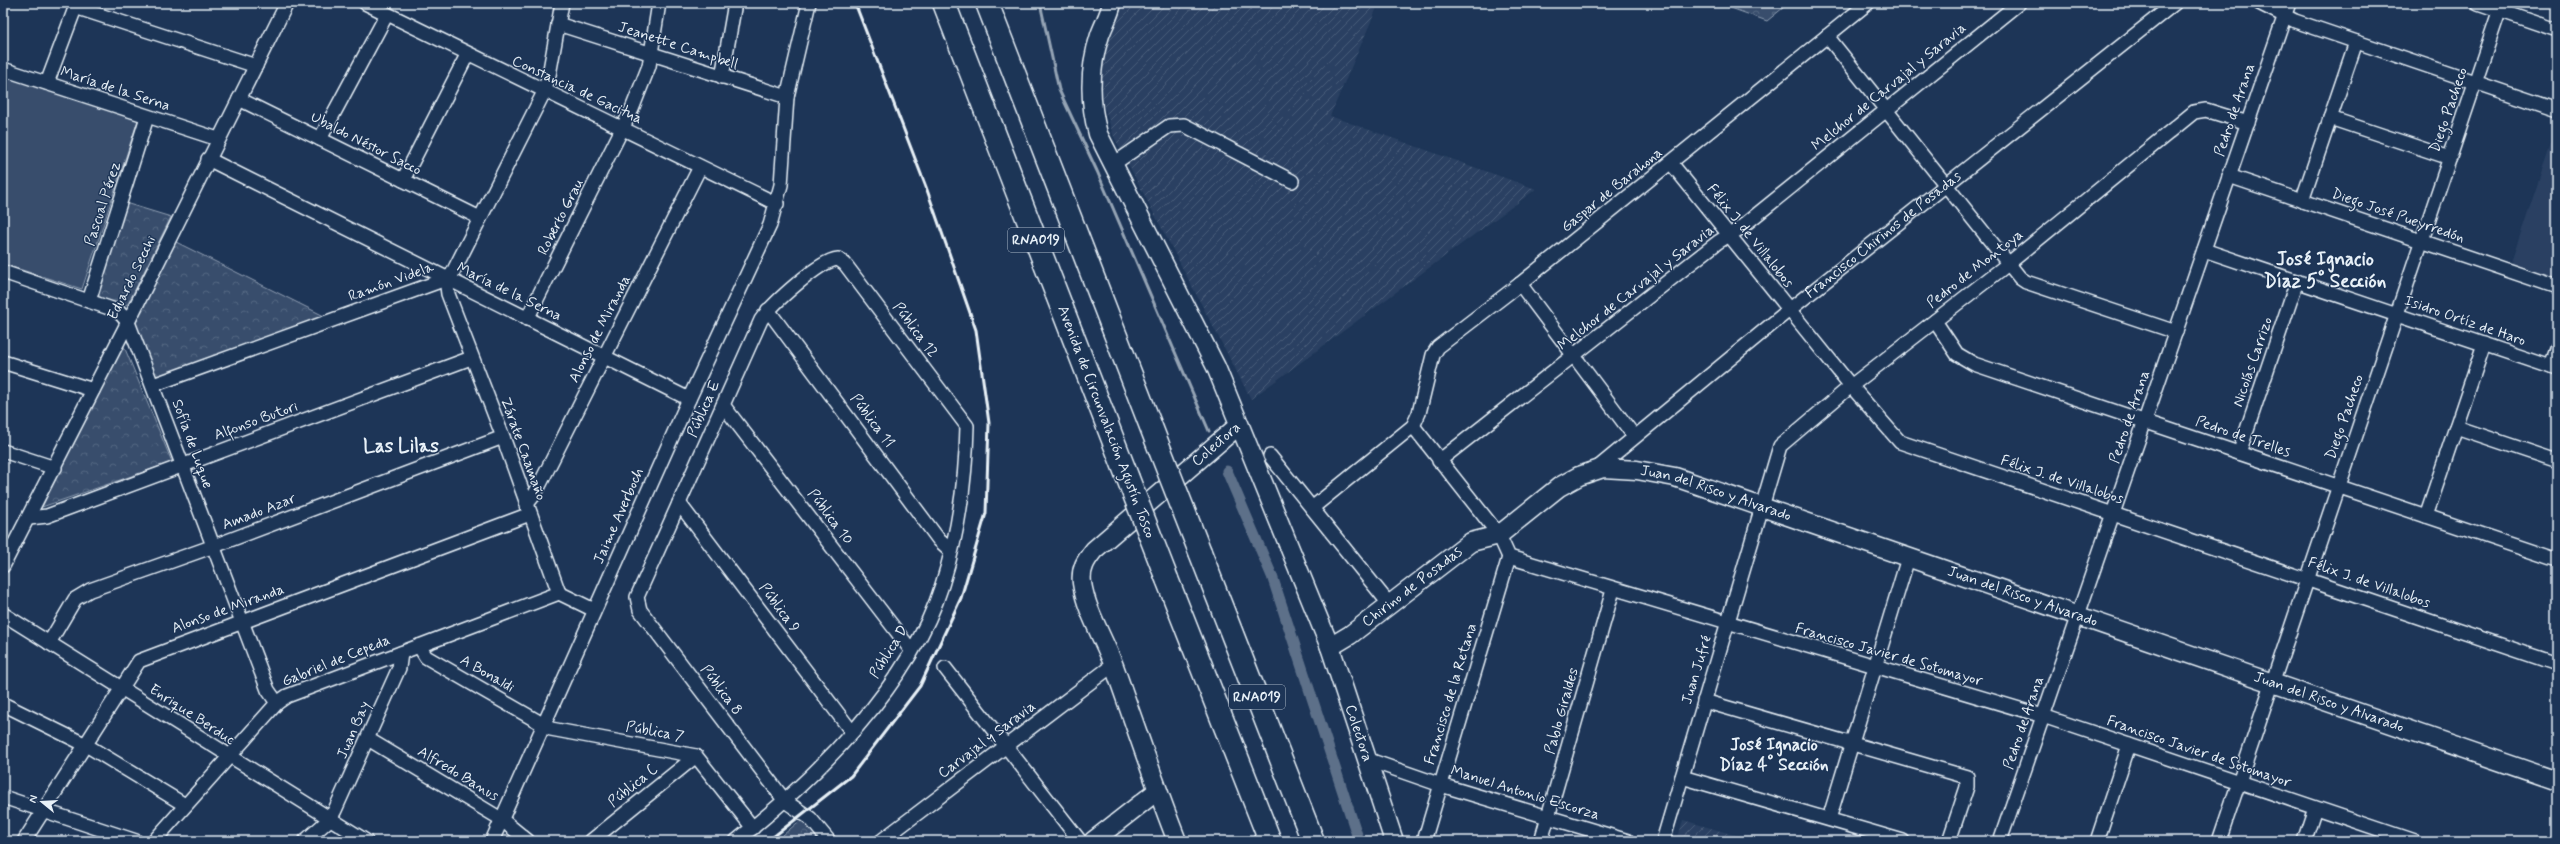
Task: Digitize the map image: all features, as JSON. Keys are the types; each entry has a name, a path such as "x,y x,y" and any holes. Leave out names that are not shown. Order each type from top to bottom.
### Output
{"highway":[{"name":"Avenida de Circunvalación Agustín Tosco","path":"944,3 1270,841"},
{"name":"RNA019","path":"987,3 1313,841"},
{"path":"1004,3 1011,31 1048,131 1062,198"}],"main road":[{"path":"1112,3 1094,59 1090,94 1098,134 1216,367 1240,426"},
{"name":"Colectora","path":"1177,841 1157,791 1113,665 1084,593 1082,582 1085,562 1094,550 1240,426 1330,647 1369,760 1394,841"},
{"name":"Juan del Risco y Alvarado","path":"1498,535 1559,486 1594,470 1637,470 1675,477 2557,781"},
{"name":"Chirino de Posadas","path":"1330,647 1350,635 1471,542 1498,535"},
{"path":"1093,841 1157,791"}],"street":[{"name":"Eduardo Secchi","path":"3,566 8,544 29,518 128,322 208,158 287,3"},
{"name":"Constancia de Gacitua","path":"365,3 467,55 624,129 777,204"},
{"name":"Roberto Grau","path":"527,319 624,129 648,66 659,3"},
{"path":"722,77 736,3"},
{"name":"Jaime Averboch","path":"492,841 689,399 770,225 781,185 787,97 809,3"},
{"name":"Gaspar de Barahona","path":"1413,426 1423,399 1433,355 1438,347 1520,284 1868,3"},
{"name":"Melchor de Carvajal y Saravia","path":"1439,461 1574,357 1718,242 1729,236 2019,3"},
{"name":"Francisco Chirinos de Posadas","path":"1594,470 1789,310 1948,186 2175,3"},
{"path":"2258,3 2271,7 2284,17 2557,110"},
{"name":"Pedro de Arana","path":"2000,841 2290,3"},
{"path":"2478,3 2501,7 2557,30"},
{"name":"Ramón Videla","path":"153,385 446,279 452,274 544,92 549,75 560,4"},
{"path":"47,84 76,5 256,66"},
{"name":"Diego Pacheco","path":"2219,841 2501,7"},
{"path":"320,139 387,14"},
{"name":"Jeanette Campbell","path":"558,24 787,97"},
{"path":"1827,36 1948,186 2008,264 2026,282 2176,332"},
{"path":"2302,201 2356,42"},
{"path":"403,180 467,55"},
{"name":"María de la Serna","path":"3,69 218,140"},
{"name":"Ubaldo Néstor Sacco","path":"239,99 480,218"},
{"name":"Pedro de Montoya","path":"1762,507 1780,446 1851,386 2008,264 2194,112 2206,110 2248,123"},
{"name":"Pascual Pérez","path":"89,301 147,117"},
{"path":"2330,118 2450,158"},
{"path":"1112,164 1169,126 1176,124 1184,125 1292,181"},
{"name":"María de la Serna","path":"208,158 446,279 689,399"},
{"name":"Félix J. de Villalobos","path":"1671,162 1729,236 1892,436 1906,445 2557,664"},
{"name":"Alonso de Miranda","path":"24,841 135,666 144,658 528,509 700,167"},
{"name":"Diego José Pueyrredón","path":"2229,176 2557,287"},
{"name":"Isidro Ortíz de Haro","path":"2204,250 2554,368"},
{"name":"Pública E","path":"637,597 753,336 768,310 792,289 832,259"},
{"name":"Pública 12","path":"832,259 838,259 845,264 967,426"},
{"name":"Sofía de Luque","path":"3,272 118,311 128,322 268,690 277,703"},
{"name":"Zárate Caamaño","path":"446,279 448,294 471,358 503,437 559,593"},
{"name":"Nicolás Carrizo","path":"2239,452 2297,281"},
{"path":"1520,284 1634,436"},
{"name":"Pública 11","path":"768,310 939,540 951,551"},
{"name":"Pedro de Trelles","path":"1935,321 1957,354 1974,364 2557,560"},
{"path":"2426,516 2484,344"},
{"path":"2554,368 2557,350"},
{"name":"Alfonso Butori","path":"29,518 47,516 471,358"},
{"path":"3,362 93,390"},
{"name":"Pública 10","path":"723,405 911,650"},
{"name":"Pública D","path":"736,841 785,801 852,732 872,710 911,650 934,606 951,551 967,426"},
{"path":"1312,508 1413,426 1498,535 1508,557"},
{"path":"2456,427 2557,461"},
{"name":"Amado Azar","path":"50,643 76,599 83,593 214,546 503,437"},
{"path":"3,451 54,468"},
{"path":"1270,456 1390,604"},
{"name":"Pública 9","path":"679,503 852,732"},
{"name":"Juan Jufré","path":"1663,841 1762,507"},
{"name":"Francisco Javier de Sotomayor","path":"1508,557 1727,624 2043,716 2414,841"},
{"name":"Francisco de la Retana","path":"1424,841 1508,557"},
{"path":"1830,819 1908,558"},
{"name":"Pablo Giraldes","path":"1541,841 1613,590"},
{"path":"559,593 594,610"},
{"name":"Gabriel de Cepeda","path":"154,841 277,703 287,696 559,593"},
{"name":"Pública 8","path":"637,597 640,610 785,801 810,818 829,841"},
{"name":"Enrique Berduc","path":"3,614 228,757 366,841"},
{"name":"A Bonaldi","path":"420,646 426,657 543,725"},
{"name":"Juan Bay","path":"330,819 368,739 401,663 401,653"},
{"name":"Carvajal y Saravia","path":"881,841 1113,665"},
{"path":"945,668 1080,841"},
{"path":"1704,701 1967,777 1967,786 1949,841"},
{"path":"3,704 86,744 185,805"},
{"name":"Pública 7","path":"543,725 562,732 696,756 752,828"},
{"name":"Alfredo Banus","path":"368,739 501,819 528,841"},
{"path":"2097,841 2129,745"},
{"name":"Pública C","path":"591,841 696,756"},
{"name":"Manuel Antonio Escorza","path":"1369,760 1441,785 1628,841"},
{"path":"1682,777 1903,841"},
{"path":"3,797 136,841"},
{"path":"2304,841 2315,808"},
{"path":"305,841 330,819"}],"shaded area":[{"path":"1122,3 1379,3 1330,116 1536,189 1251,399 1114,137 1096,82 1101,52"},
{"path":"2557,127 2557,281 2510,265"},
{"path":"1683,820 1755,841 1677,841"}],"green space":[{"path":"1717,3 1789,3 1767,21"},
{"path":"3,76 138,120 82,289 3,264"},
{"path":"122,202 171,217 128,304 119,305 105,300 94,290"},
{"path":"170,239 326,317 154,380 132,318"},
{"path":"123,344 172,462 42,507"},
{"path":"804,817 823,841 776,841"}],"waterway":[{"path":"1040,3 1059,90 1097,171 1209,431"},
{"path":"1227,471 1272,576 1359,841"}],"railway":[{"path":"768,841 851,776 920,686 961,598 986,513 989,423 976,330 926,187 855,3"}],"district":[{"name":"José Ignacio Díaz 5° Sección","path":"2325,270"},
{"name":"Las Lilas","path":"401,446"},
{"name":"José Ignacio Díaz 4° Sección","path":"1774,755"}]}
